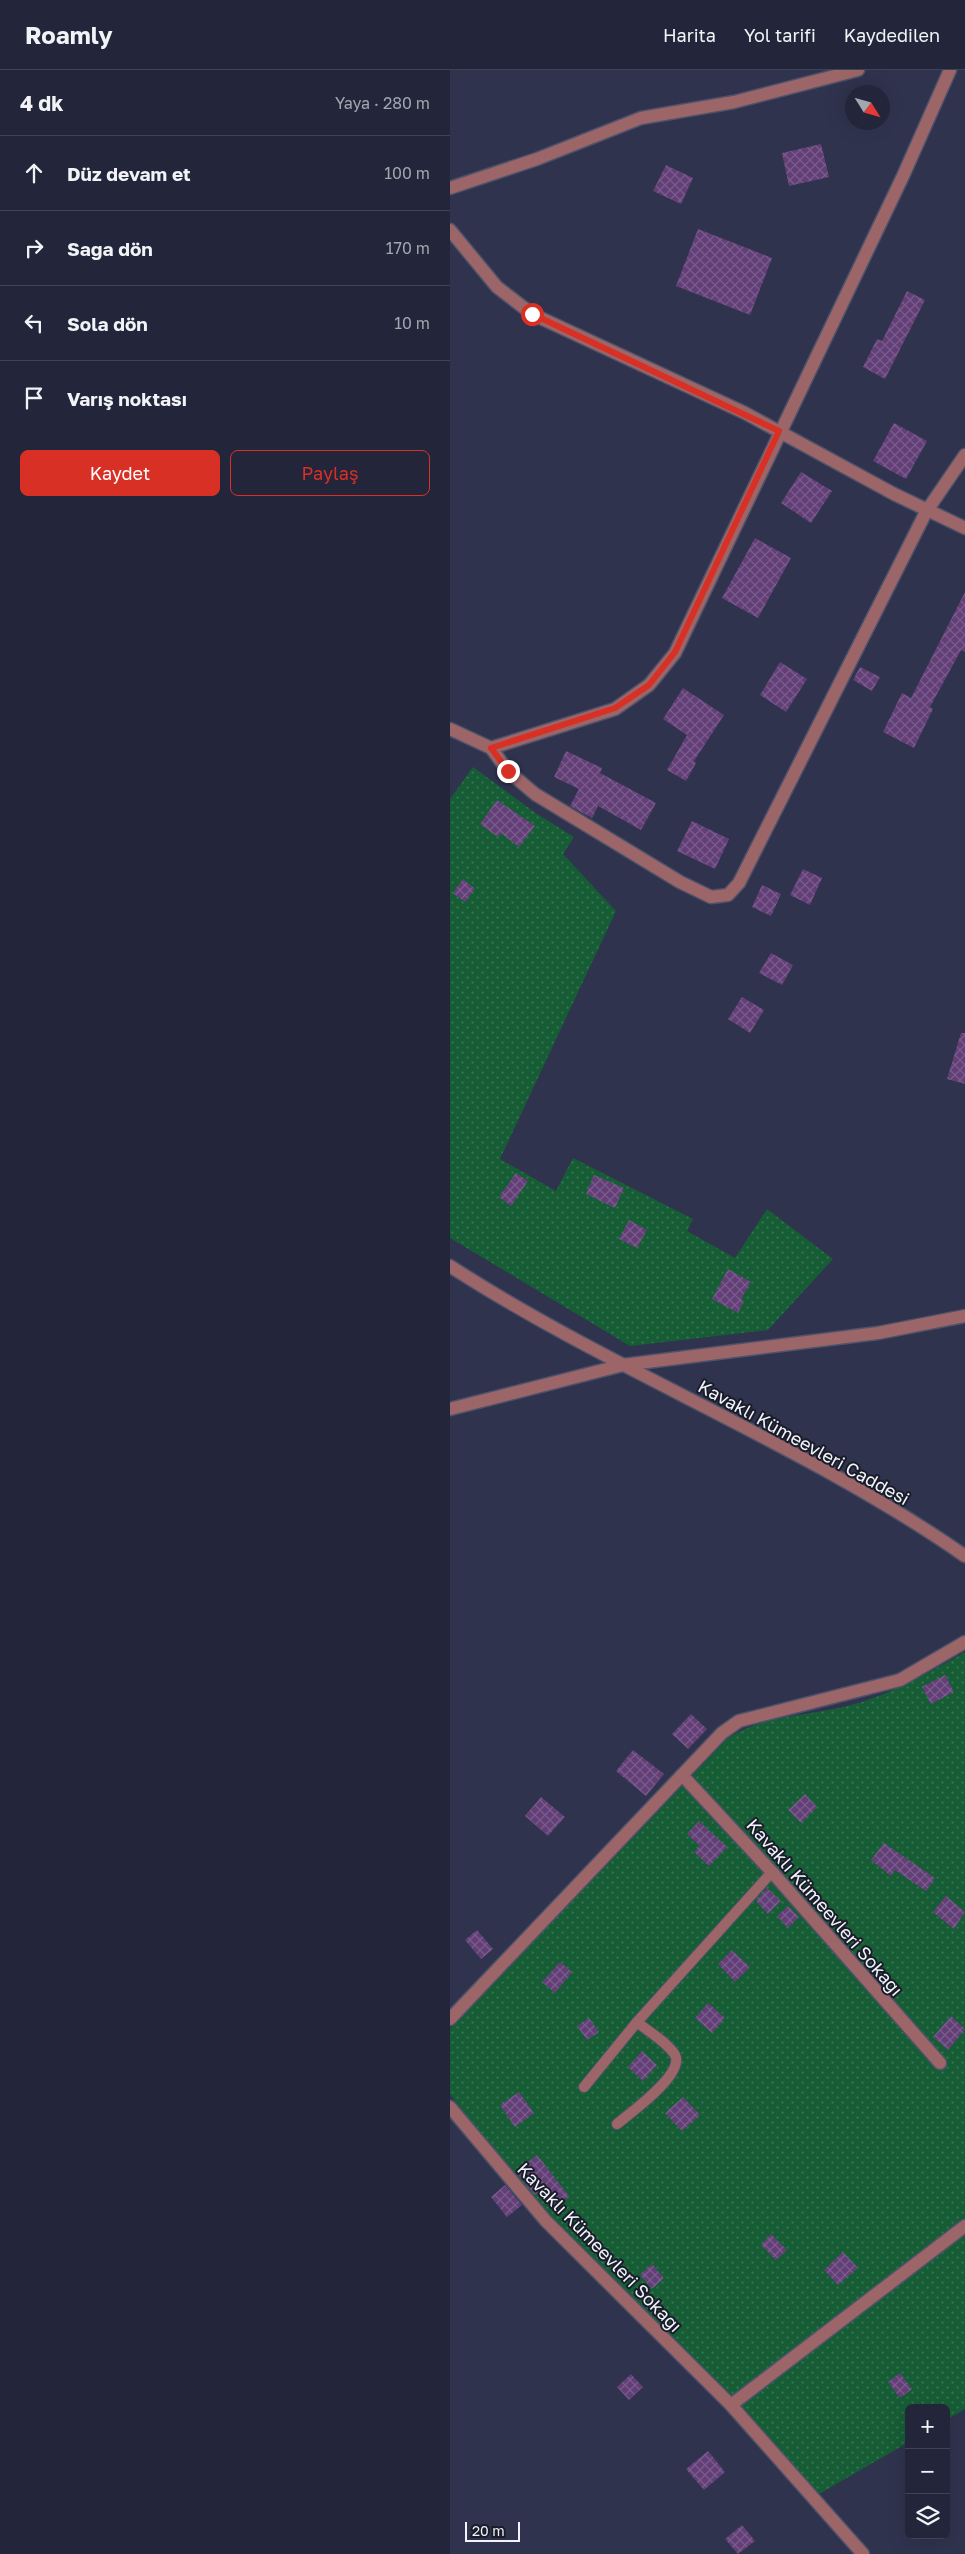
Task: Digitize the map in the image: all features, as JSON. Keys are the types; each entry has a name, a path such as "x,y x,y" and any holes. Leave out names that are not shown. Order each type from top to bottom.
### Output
{"street":[{"path":"450,188 537,158 641,118 734,102 858,70"},
{"path":"491,748 615,708 649,685 675,652 779,431 903,176 950,70"},
{"path":"450,230 497,287 532,314 779,431 965,528"},
{"path":"450,729 491,748 508,771 535,794 680,882 711,897 728,894 739,883 928,510 965,455"},
{"name":"Kavaklı Kümeevleri Caddesi","path":"450,1266 496,1296 883,1504 965,1556"},
{"name":"Kavaklı Kümeevleri Caddesi","path":"623,1365 888,1331 965,1316"},
{"path":"450,1409 623,1365"},
{"path":"450,2019 722,1733 739,1721 900,1680 965,1642"},
{"name":"Kavaklı Kümeevleri Sokağı","path":"682,1775 772,1872 940,2064"},
{"name":"Kavaklı Kümeevleri Sokağı","path":"450,2107 546,2221 732,2405 863,2554"},
{"path":"732,2405 965,2226"}],"lane":[{"path":"584,2087 636,2022 772,1872"},
{"path":"617,2124 664,2084 676,2064 676,2056 667,2046 636,2022"}],"green space":[{"path":"473,767 537,814 574,837 563,854 616,911 500,1159 556,1191 573,1158 693,1219 687,1231 735,1258 767,1209 833,1259 768,1330 630,1346 450,1238 450,799"},
{"path":"965,1652 965,2220 732,2400 568,2239 494,2154 450,2094 450,2029 727,1739 740,1731 768,1721 859,1703 906,1684"},
{"path":"965,2230 965,2409 950,2418 950,2404 905,2404 905,2444 819,2494 739,2406"}],"building":[{"path":"821,144 829,177 789,186 782,153"},
{"path":"666,165 693,178 681,204 653,191"},
{"path":"698,229 772,258 750,315 676,286"},
{"path":"907,291 925,300 885,379 863,367 877,339 882,341"},
{"path":"894,423 927,441 906,479 873,461"},
{"path":"801,472 832,491 811,523 781,503"},
{"path":"755,538 791,558 758,618 722,598"},
{"path":"965,592 965,652 961,650 930,707 933,709 914,748 883,732 902,693 911,698"},
{"path":"780,662 807,679 786,712 760,695"},
{"path":"860,667 880,677 872,691 853,680"},
{"path":"683,688 724,715 694,761 696,763 686,781 667,770 687,735 663,719"},
{"path":"566,751 602,768 600,773 656,803 641,830 598,806 592,818 570,806 579,789 554,777"},
{"path":"497,800 535,826 519,847 501,833 498,837 480,824"},
{"path":"692,821 729,839 715,869 677,851"},
{"path":"803,869 822,878 810,905 790,895"},
{"path":"463,879 475,889 465,902 453,893"},
{"path":"762,885 781,894 771,916 752,907"},
{"path":"771,953 793,965 782,985 759,973"},
{"path":"742,997 764,1010 750,1033 728,1019"},
{"path":"961,1033 965,1033 965,1084 947,1079"},
{"path":"516,1173 528,1181 511,1206 499,1197"},
{"path":"594,1175 624,1188 615,1208 586,1194"},
{"path":"629,1220 647,1230 637,1248 619,1239"},
{"path":"728,1269 751,1282 741,1299 744,1301 738,1313 712,1299"},
{"path":"945,1675 954,1692 931,1704 922,1687"},
{"path":"691,1714 707,1729 688,1749 672,1734"},
{"path":"633,1750 664,1774 646,1796 616,1771"},
{"path":"805,1794 817,1807 801,1823 788,1810"},
{"path":"541,1797 565,1817 548,1836 525,1816"},
{"path":"699,1821 727,1847 709,1866 694,1852 700,1846 687,1834"},
{"path":"884,1843 935,1878 926,1891 895,1870 891,1876 871,1860"},
{"path":"767,1888 781,1901 768,1914 756,1901"},
{"path":"946,1896 965,1912 954,1929 933,1912"},
{"path":"788,1906 799,1917 788,1928 777,1916"},
{"path":"477,1930 493,1949 481,1959 465,1940"},
{"path":"732,1950 750,1967 735,1982 718,1964"},
{"path":"560,1962 572,1972 555,1993 542,1982"},
{"path":"708,2003 725,2018 712,2033 695,2018"},
{"path":"951,2016 965,2029 948,2050 933,2037"},
{"path":"589,2018 599,2032 587,2040 577,2026"},
{"path":"642,2051 657,2065 643,2081 628,2067"},
{"path":"519,2092 534,2113 515,2127 500,2105"},
{"path":"683,2097 700,2115 682,2131 665,2113"},
{"path":"537,2155 569,2196 553,2210 538,2192 535,2195 518,2175 521,2173 518,2170"},
{"path":"505,2185 522,2205 507,2217 491,2197"},
{"path":"771,2234 787,2250 776,2260 761,2245"},
{"path":"843,2252 858,2268 838,2285 824,2270"},
{"path":"652,2264 664,2278 652,2289 640,2275"},
{"path":"900,2373 912,2389 900,2398 888,2382"},
{"path":"631,2374 643,2387 629,2400 617,2387"},
{"path":"708,2451 725,2472 704,2490 686,2469"},
{"path":"742,2525 755,2541 738,2554 725,2539"}],"route":[{"path":"508,771 491,748 615,708 649,685 675,652 779,431 745,413 553,326 532,314"}]}
